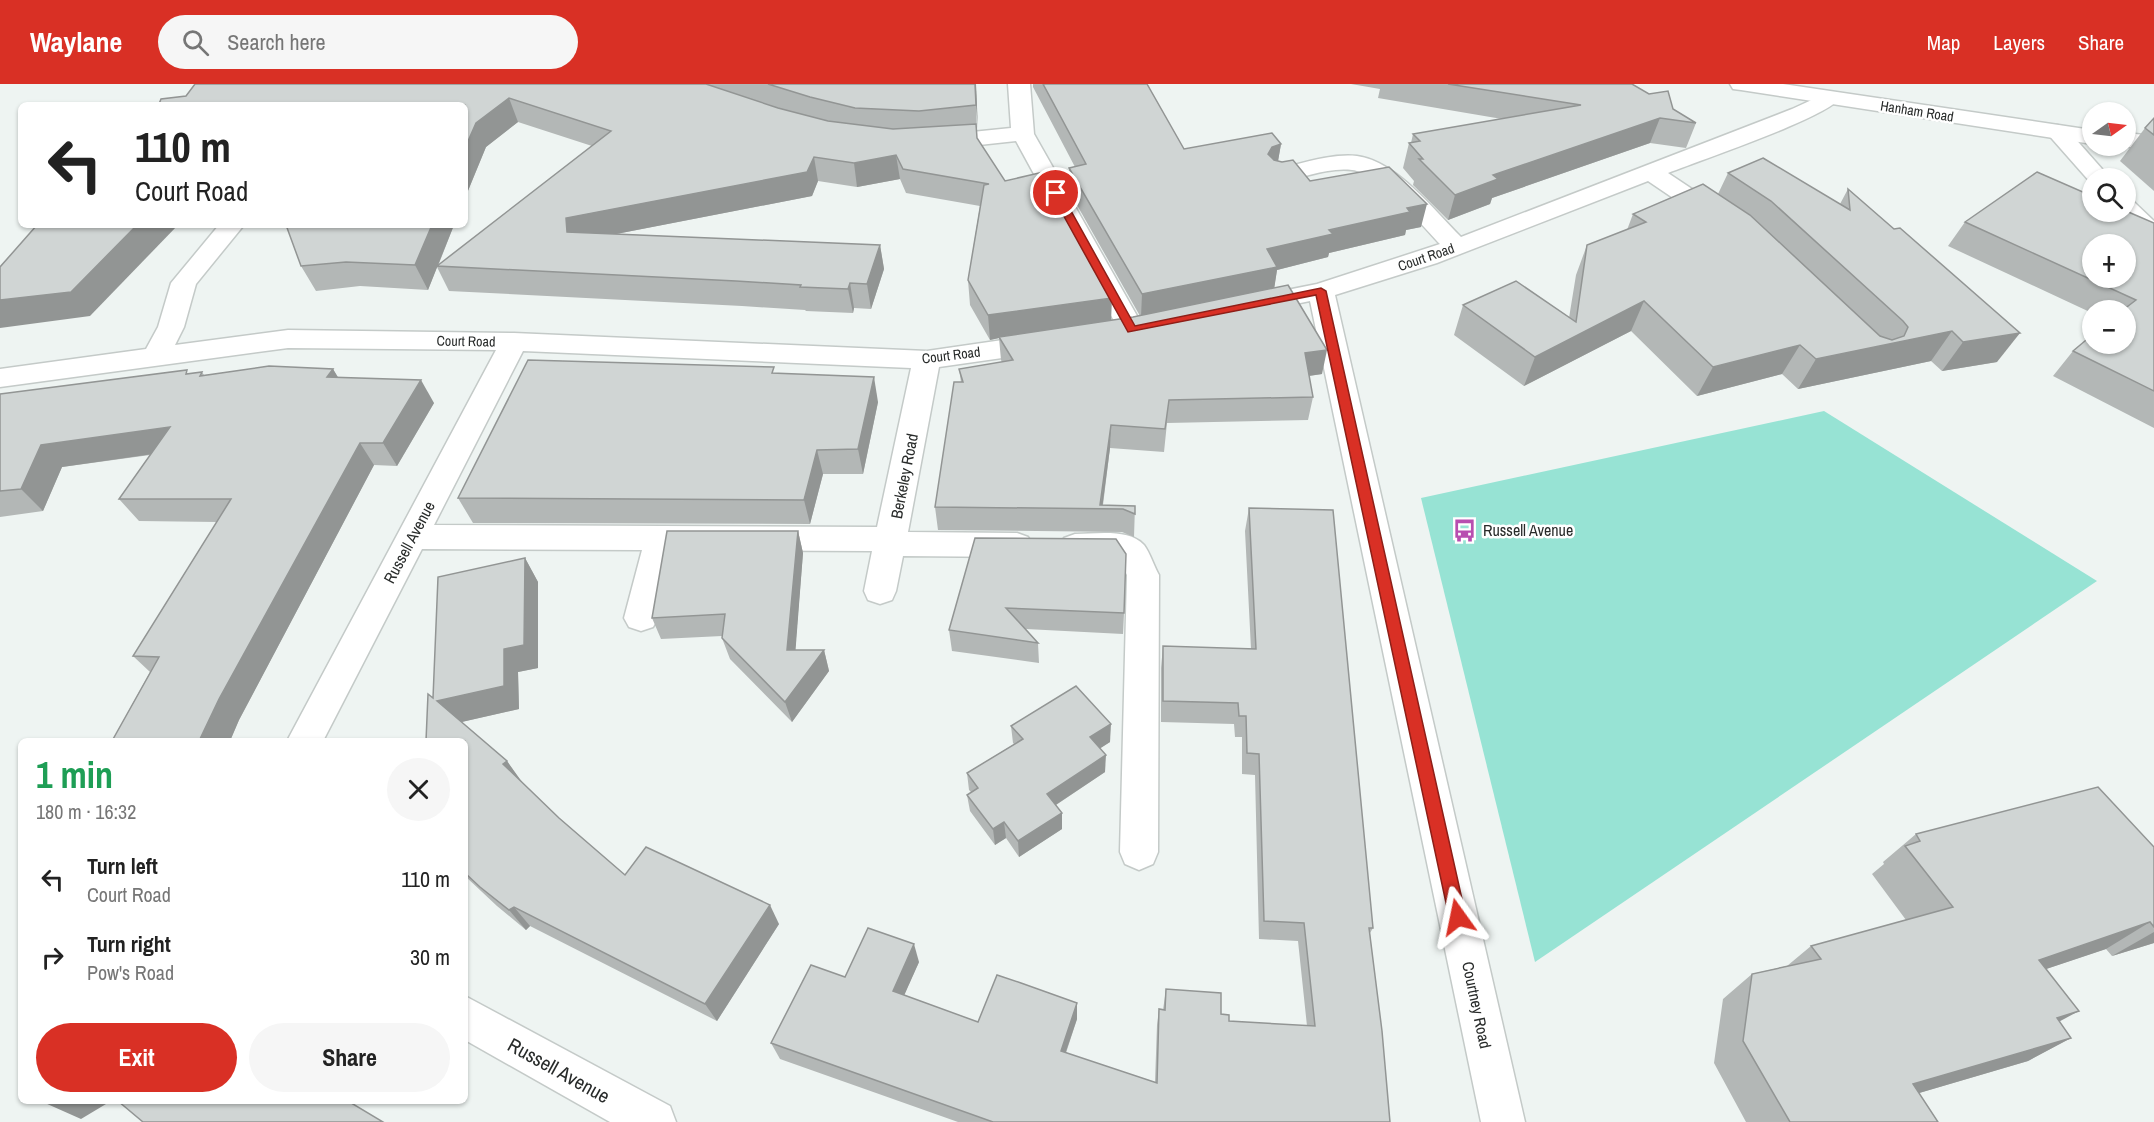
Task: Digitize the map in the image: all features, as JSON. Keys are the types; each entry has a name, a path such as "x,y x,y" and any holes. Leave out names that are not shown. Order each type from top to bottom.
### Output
{"street":[{"path":"1019,84 1023,134 1132,329"},
{"name":"Hanham Road","path":"1741,84 2082,136"},
{"name":"Court Road","path":"1232,309 1321,291 1457,247 1800,114 1828,98"},
{"path":"2057,132 2090,168"},
{"path":"911,144 1023,134"},
{"path":"2136,141 2154,143"},
{"path":"1279,176 1346,163 1359,163 1387,178 1457,247"},
{"path":"1651,172 1737,231"},
{"path":"2136,217 2154,236"},
{"path":"156,357 171,327 184,283 230,228"},
{"name":"Courtney Road","path":"1321,291 1503,1122"},
{"name":"Court Road","path":"0,378 288,339 514,342 927,360 1064,340"},
{"name":"Russell Avenue","path":"307,738 514,342"},
{"name":"Berkeley Road","path":"880,591 927,360"},
{"path":"412,537 661,538 1122,546 1132,553 1143,575 1139,852"},
{"path":"642,618 661,538"},
{"name":"Russell Avenue","path":"468,1019 654,1122"}],"green space":[{"path":"1824,411 2097,581 1535,962 1421,498"}],"building":[{"path":"195,84 706,84 778,108 828,121 893,129 976,124 977,138 1005,181 1043,172 1112,298 988,315 968,280 984,185 989,184 903,169 896,155 854,163 814,157 807,172 566,218 567,232 880,245 867,284 850,283 848,289 437,266 611,131 509,98 476,123 468,141 468,102 160,102 161,99 186,96"},
{"path":"768,84 975,84 976,105 919,111 855,108"},
{"path":"1043,84 1147,84 1184,149 1272,133 1281,144 1272,147 1268,154 1274,160 1282,162 1293,160 1310,181 1389,167 1427,204 1407,208 1410,212 1329,230 1333,234 1267,249 1277,267 1142,294 1069,168 1086,164"},
{"path":"1448,84 1632,84 1649,94 1668,91 1673,109 1696,123 1660,118 1493,175 1498,179 1455,195 1419,159 1423,159 1409,143 1420,141 1413,134 1581,105"},
{"path":"2154,118 2154,135 2145,128"},
{"path":"1763,158 1850,210 1848,189 1894,229 1900,228 2020,333 1963,342 1952,331 1816,359 1800,345 1713,367 1644,301 1535,357 1463,305 1516,281 1576,322 1587,245 1646,222 1633,214 1703,184 1750,215 1880,336 1892,340 1904,336 1908,327 1903,321 1771,201 1728,173"},
{"path":"2037,172 2082,192 2082,222 2136,222 2136,215 2154,223 2154,391 2073,351 2082,343 2082,354 2136,354 2136,300 2110,288 2136,288 2136,234 2082,234 2082,275 1965,222"},
{"path":"34,228 134,228 71,292 0,300 0,267"},
{"path":"287,228 431,228 415,265 346,262 301,266"},
{"path":"1288,285 1327,350 1305,353 1313,397 1169,400 1165,429 1111,425 1100,505 1135,506 1135,514 1123,509 935,507 954,382 963,382 959,369 1013,360 999,337 1133,317"},
{"path":"528,360 774,367 772,373 874,377 858,449 817,450 804,500 458,498"},
{"path":"269,366 333,369 327,377 421,380 383,443 360,443 219,699 200,738 114,738 159,657 133,656 231,499 119,499 170,427 41,445 21,489 0,491 0,394 187,370 186,374 202,372 200,376"},
{"path":"1249,508 1333,510 1373,928 1369,928 1382,1031 1390,1122 993,1122 771,1043 811,965 845,977 868,928 914,944 893,991 978,1022 997,975 1021,983 1077,1003 1061,1051 1157,1083 1159,1009 1165,1010 1166,989 1221,993 1221,1014 1229,1015 1229,1021 1315,1026 1304,923 1264,921 1259,754 1247,753 1246,716 1239,716 1238,703 1163,701 1163,646 1256,649"},
{"path":"667,531 798,531 787,650 824,650 785,702 722,638 725,614 652,618"},
{"path":"975,538 1116,539 1126,554 1124,613 1006,608 1038,643 949,630"},
{"path":"525,558 524,645 504,649 504,686 437,701 507,761 503,764 559,818 625,875 646,847 770,905 705,1004 514,907 509,910 468,876 468,738 426,738 428,694 433,698 438,577"},
{"path":"1076,686 1111,724 1090,737 1106,755 1047,794 1062,813 1018,841 1004,822 993,829 967,795 978,788 967,773 1023,739 1011,726"},
{"path":"2098,787 2154,847 2154,927 2150,922 2039,960 2079,1011 2057,1018 2071,1038 1913,1084 1938,1122 1790,1122 1743,1041 1752,974 1821,959 1811,946 1953,907 1905,846 1920,841 1916,834"},
{"path":"122,1104 353,1104 383,1122 143,1122"}],"place":[{"name":"Russell Avenue","path":"1465,530"}],"route":[{"path":"1056,193 1132,330 1321,291 1458,917"}]}
